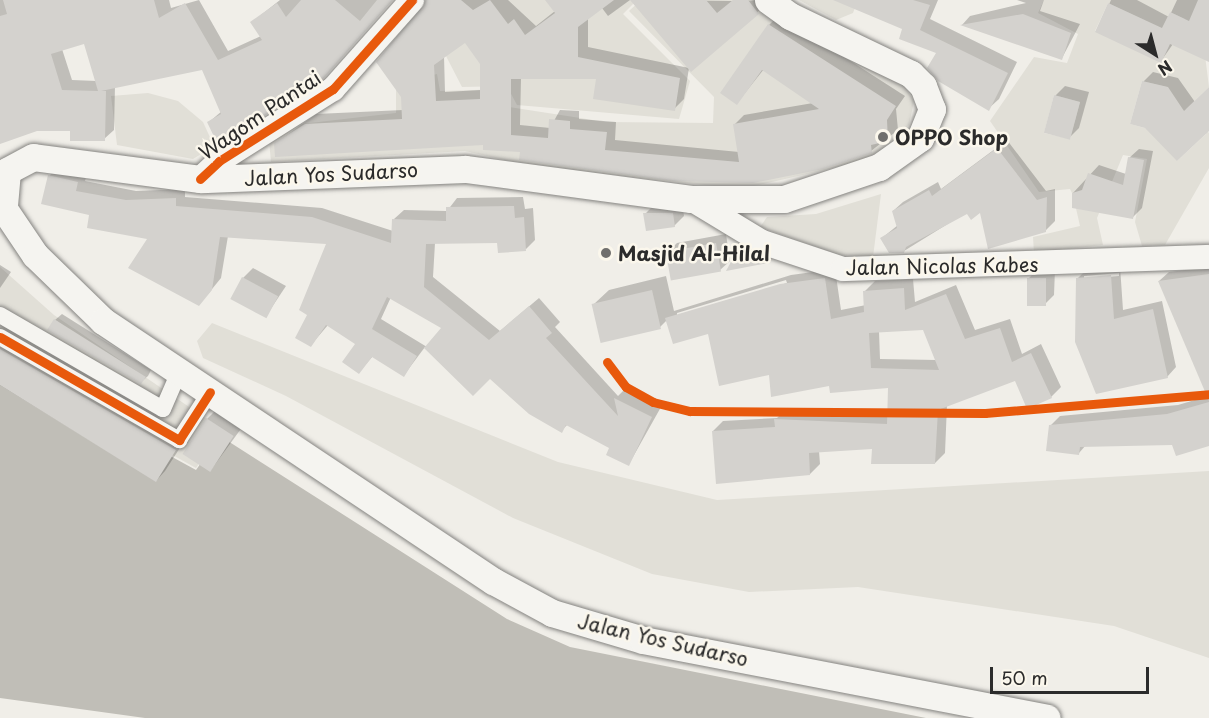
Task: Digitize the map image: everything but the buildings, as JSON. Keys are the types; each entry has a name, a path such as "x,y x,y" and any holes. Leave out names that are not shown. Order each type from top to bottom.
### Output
{"main road":[{"name":"Wagom Pantai","path":"200,179 219,160 333,90 411,0"},
{"name":"Jalan Yos Sudarso","path":"768,0 790,16 911,74 929,96 929,118 920,138 903,154 835,186 784,199 691,199 465,169 200,179 33,157 15,162 3,182 4,210 55,276 104,321 493,581 552,613 643,640 1047,718"},
{"name":"Jalan Nicolas Kabes","path":"691,199 762,242 843,269 1209,257"}],"street":[{"path":"2,322 163,409 179,372"},
{"path":"0,337 179,440 210,392"}],"shaded area":[{"path":"417,0 637,0 623,14 690,81 679,119 517,105 507,86 462,87"},
{"path":"641,0 758,0 905,87 914,101 909,125 885,148 859,162 741,189 531,166 465,151 271,162 269,140 284,126 396,113 396,85 437,74 440,91 507,89 509,107 606,122 713,123 714,97 629,11"},
{"path":"799,0 858,0 853,13 836,20"},
{"path":"1044,0 1198,0 1209,87 1186,109 1209,133 1209,168 1165,245 1142,246 1135,222 1147,159 1123,155 1097,218 1103,245 1034,253 1033,237 1080,226 1073,195 1070,189 1039,192 990,121 1034,57 1067,63 1078,34 1038,13","holes":["1108,3 1144,20 1131,48 1095,31","1170,12 1185,19 1176,39 1161,31","1142,81 1167,87 1156,131 1130,124","1054,95 1080,102 1070,139 1044,133","1183,110 1206,134 1177,161"]},
{"path":"148,93 178,101 203,122 214,146 193,159 117,145 111,96"},
{"path":"881,194 873,257 839,255 760,227 767,217 816,214"},
{"path":"0,267 54,315 223,430 196,468 0,359"},
{"path":"212,323 558,462 717,500 1209,471 1209,658 1114,626 858,587 749,592 652,574 513,518 286,396 203,358 197,341"},
{"path":"0,363 196,470 220,436 507,619 570,647 926,718 145,718 0,698"}],"cycle path":[{"path":"200,179 219,161 333,89 412,0"},
{"path":"0,337 179,440 210,392"},
{"path":"607,362 626,387 653,402 690,411 985,413 1209,394"}],"place":[{"name":"OPPO Shop","path":"883,137"},
{"name":"Masjid Al-Hilal","path":"606,253"}]}
